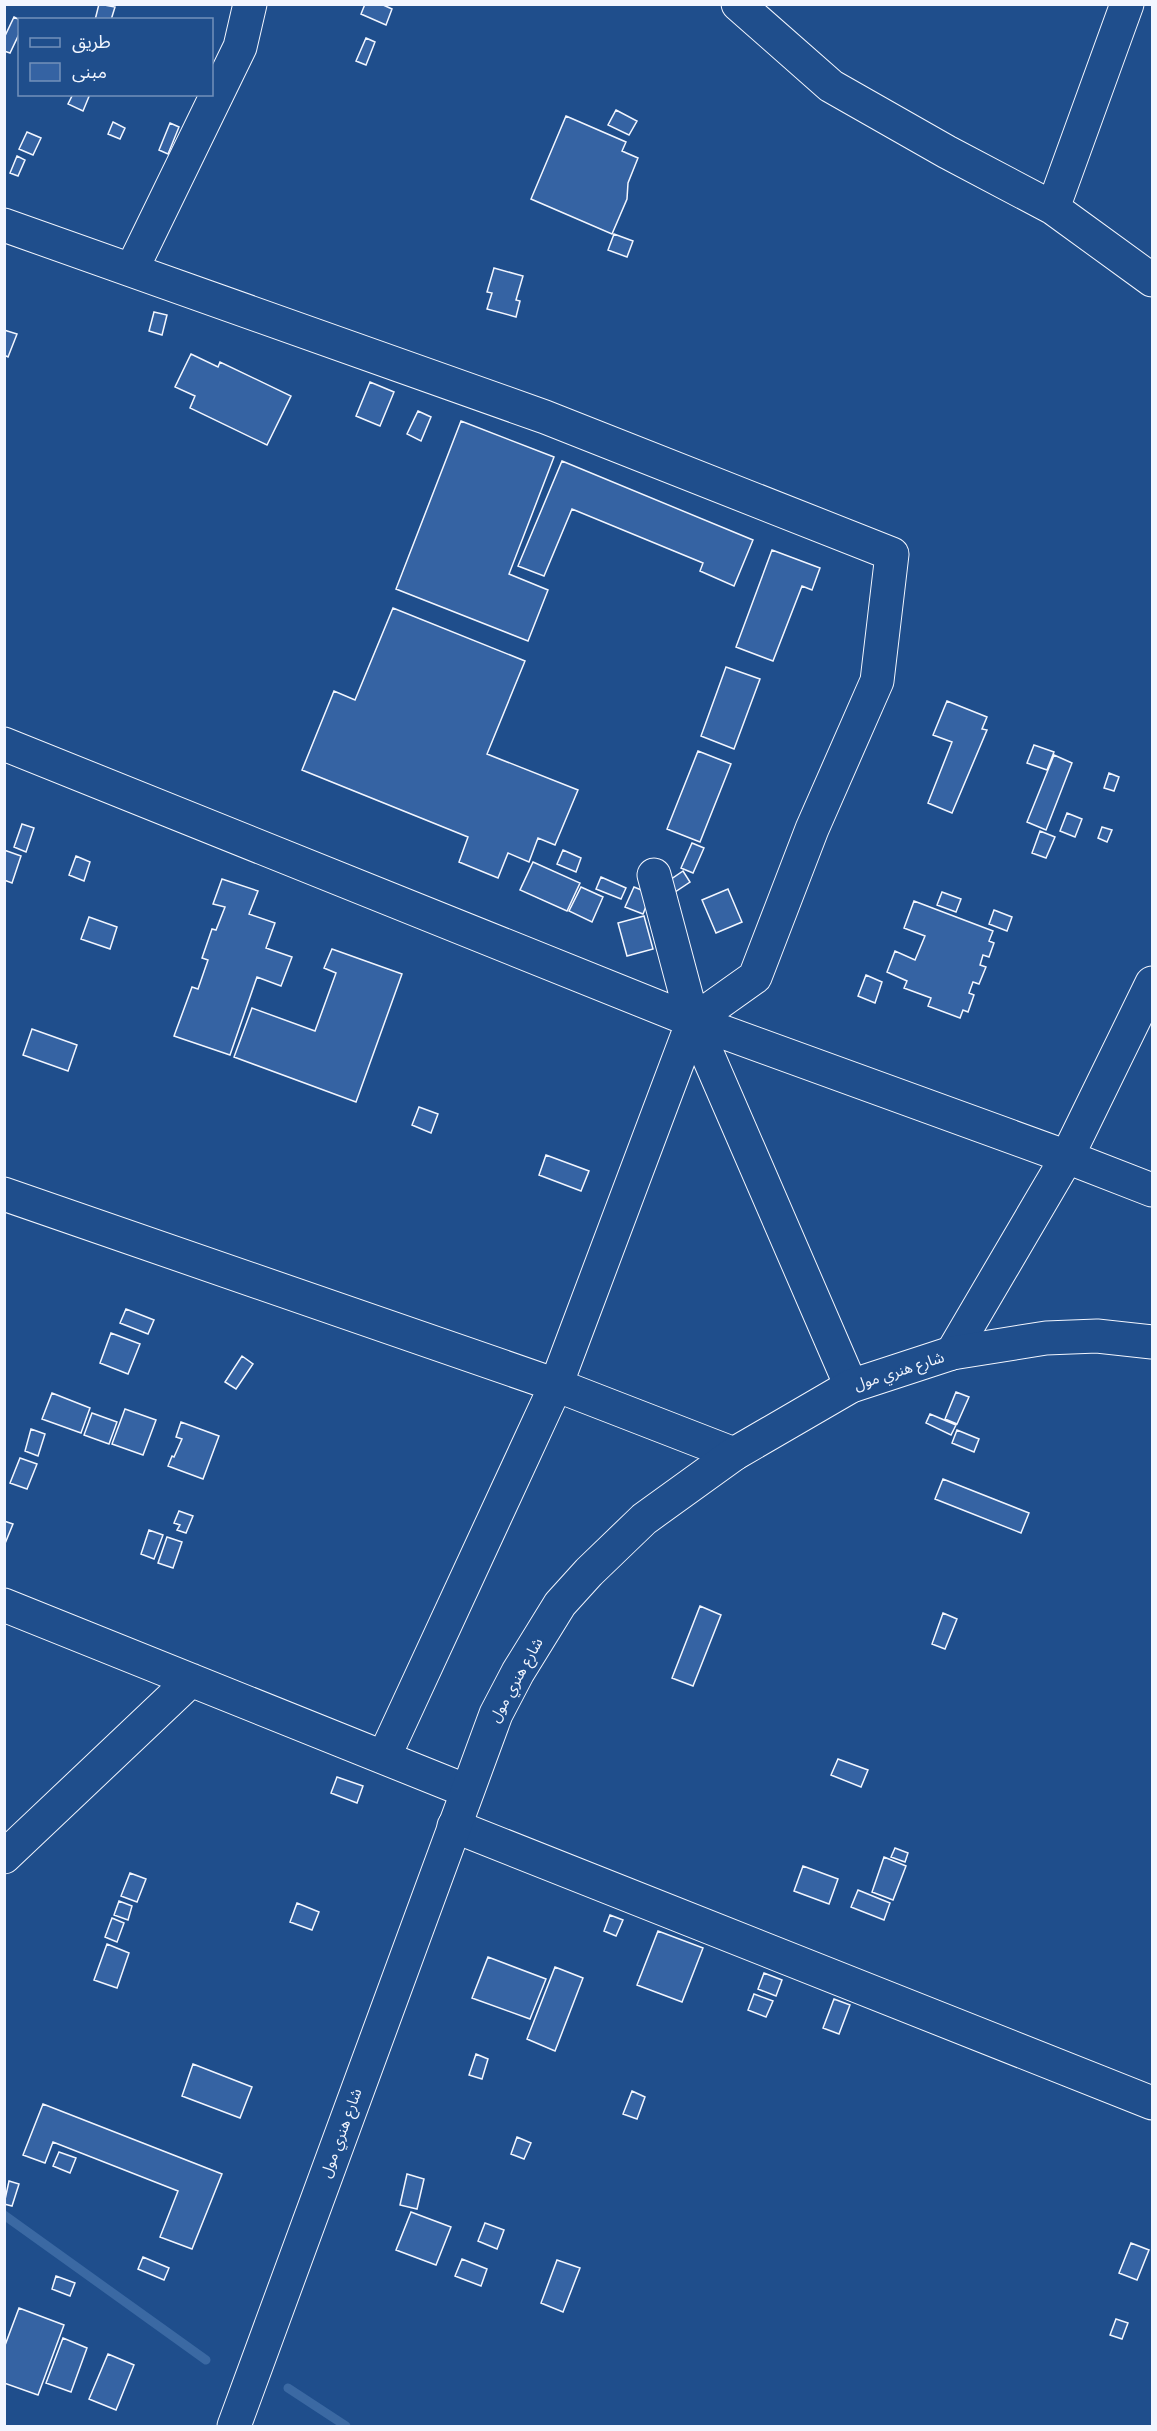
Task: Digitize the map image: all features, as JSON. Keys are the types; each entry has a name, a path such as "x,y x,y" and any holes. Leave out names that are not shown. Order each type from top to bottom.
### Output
{"main road":[{"path":"132,269 240,47 250,4"},
{"path":"738,4 831,86 947,152 1053,208 1152,280"},
{"path":"1053,208 1127,4"},
{"path":"4,225 545,417 892,554 877,681 812,829 755,977 693,1021 556,1385 384,1758"},
{"path":"4,744 693,1021 1152,1190"},
{"path":"654,875 693,1021 851,1386"},
{"path":"952,1353 1067,1157 1152,983"},
{"path":"4,1194 556,1385 734,1454"},
{"name":"شارع هنري مول","path":"234,2427 496,1714 518,1672 561,1604 589,1572 644,1519 734,1454 851,1386 952,1353 1046,1338 1097,1336 1152,1342"},
{"path":"4,1605 467,1791"},
{"path":"4,1857 191,1680"},
{"path":"454,1826 1152,2103"}],"building":[{"path":"99,4 115,7 112,18 96,18"},
{"path":"365,4 381,4 392,9 386,25 361,14"},
{"path":"14,17 18,19 18,36 10,53 4,51 4,38"},
{"path":"366,38 375,42 366,65 356,61"},
{"path":"72,96 89,96 83,111 68,104"},
{"path":"616,110 637,121 629,135 608,125"},
{"path":"566,116 626,142 622,151 638,158 628,183 627,199 612,234 531,199"},
{"path":"113,122 125,128 120,139 108,134"},
{"path":"170,123 179,127 168,154 159,150"},
{"path":"27,132 41,138 33,155 19,149"},
{"path":"17,156 25,160 18,176 10,173"},
{"path":"614,234 633,241 627,257 608,250"},
{"path":"494,268 523,276 516,300 520,301 516,317 487,309 492,293 487,292"},
{"path":"154,312 167,315 162,335 149,331"},
{"path":"4,330 17,334 8,357 4,355"},
{"path":"191,354 218,367 220,362 291,396 267,445 190,408 195,396 175,387"},
{"path":"370,382 394,392 380,426 356,416"},
{"path":"418,411 431,417 421,441 407,434"},
{"path":"461,421 554,457 509,574 548,590 528,641 396,589"},
{"path":"562,461 753,540 734,586 700,571 703,563 572,509 544,576 518,566"},
{"path":"772,550 820,568 812,590 802,586 773,661 736,647"},
{"path":"393,608 525,661 487,754 578,790 555,845 538,838 529,862 508,853 498,878 459,862 468,837 302,770 334,691 355,700"},
{"path":"726,667 760,679 734,749 701,736"},
{"path":"947,701 987,717 982,729 987,730 952,813 928,803 952,742 933,735"},
{"path":"1034,745 1054,752 1047,770 1027,763"},
{"path":"698,751 731,764 700,842 667,829"},
{"path":"1054,755 1072,763 1046,830 1027,822"},
{"path":"1109,773 1119,777 1114,791 1104,788"},
{"path":"1067,813 1082,819 1075,837 1060,831"},
{"path":"22,824 34,828 26,852 14,847"},
{"path":"1102,827 1112,830 1107,842 1098,838"},
{"path":"1040,831 1055,837 1046,858 1032,853"},
{"path":"692,843 704,848 693,873 681,868"},
{"path":"4,850 21,856 12,883 4,880"},
{"path":"563,850 581,858 576,872 557,864"},
{"path":"76,856 90,862 84,881 69,875"},
{"path":"533,862 580,883 567,911 520,890"},
{"path":"683,871 690,882 675,892 667,882"},
{"path":"601,877 626,888 621,899 596,889"},
{"path":"222,879 258,891 249,914 275,923 266,948 292,957 281,986 257,977 230,1055 174,1036 192,987 198,989 208,960 202,958 212,929 216,930 225,907 213,904"},
{"path":"581,887 603,897 592,922 569,911"},
{"path":"634,887 651,894 643,914 625,907"},
{"path":"728,889 742,922 716,933 702,900"},
{"path":"942,892 961,899 956,912 937,905"},
{"path":"914,901 993,931 989,941 994,943 989,957 983,955 980,965 986,967 979,984 973,982 969,993 974,995 968,1012 963,1010 960,1018 928,1006 931,998 904,988 907,981 887,972 895,951 915,960 925,936 904,928"},
{"path":"994,910 1012,917 1007,931 989,924"},
{"path":"644,916 653,949 627,956 618,923"},
{"path":"89,917 117,927 110,949 81,939"},
{"path":"332,949 402,974 356,1102 234,1057 252,1008 315,1031 336,973 324,968"},
{"path":"866,975 882,982 875,1003 858,996"},
{"path":"32,1029 77,1045 68,1071 23,1055"},
{"path":"419,1107 438,1114 431,1133 412,1125"},
{"path":"546,1155 589,1171 581,1191 539,1175"},
{"path":"126,1309 154,1320 148,1334 120,1323"},
{"path":"111,1333 140,1344 128,1374 100,1363"},
{"path":"242,1356 253,1364 236,1389 225,1382"},
{"path":"956,1392 969,1397 957,1424 945,1419"},
{"path":"52,1393 90,1408 81,1433 42,1419"},
{"path":"125,1409 156,1420 143,1455 112,1444"},
{"path":"92,1413 117,1422 109,1444 84,1435"},
{"path":"930,1414 956,1425 951,1435 926,1423"},
{"path":"181,1422 219,1436 203,1479 168,1466 182,1439 176,1437"},
{"path":"31,1429 45,1434 38,1456 25,1451"},
{"path":"957,1430 979,1439 974,1452 952,1443"},
{"path":"20,1458 37,1464 27,1489 10,1483"},
{"path":"943,1479 1029,1513 1021,1533 935,1499"},
{"path":"179,1511 193,1516 186,1533 177,1530 180,1525 174,1523"},
{"path":"4,1521 13,1524 4,1546"},
{"path":"149,1530 163,1535 154,1559 141,1554"},
{"path":"167,1537 182,1542 173,1568 158,1563"},
{"path":"700,1606 721,1615 693,1686 672,1678"},
{"path":"943,1613 957,1619 945,1649 932,1644"},
{"path":"838,1759 868,1770 861,1787 831,1775"},
{"path":"337,1777 363,1786 357,1803 331,1793"},
{"path":"895,1848 908,1853 905,1862 891,1857"},
{"path":"884,1857 906,1866 893,1900 872,1892"},
{"path":"803,1866 838,1879 829,1904 794,1891"},
{"path":"130,1873 146,1879 137,1902 121,1896"},
{"path":"858,1890 890,1903 884,1920 851,1907"},
{"path":"119,1901 132,1906 128,1920 114,1915"},
{"path":"297,1903 319,1912 312,1930 290,1922"},
{"path":"610,1915 623,1920 616,1936 604,1931"},
{"path":"112,1918 124,1923 117,1942 105,1937"},
{"path":"658,1931 703,1948 682,2002 637,1985"},
{"path":"107,1944 129,1953 117,1988 94,1980"},
{"path":"488,1957 546,1979 530,2019 472,1998"},
{"path":"555,1967 583,1978 555,2051 527,2039"},
{"path":"764,1973 782,1980 776,1996 758,1989"},
{"path":"754,1994 773,2001 766,2017 748,2010"},
{"path":"834,1999 850,2005 839,2034 823,2028"},
{"path":"476,2054 488,2059 482,2079 469,2075"},
{"path":"193,2064 252,2087 240,2118 182,2096"},
{"path":"632,2091 645,2097 637,2119 623,2114"},
{"path":"43,2104 222,2174 192,2249 160,2237 178,2191 53,2142 45,2163 23,2155"},
{"path":"517,2137 531,2143 524,2159 511,2154"},
{"path":"59,2152 76,2158 70,2173 53,2166"},
{"path":"407,2174 424,2179 417,2209 400,2205"},
{"path":"9,2181 19,2184 12,2206 4,2204"},
{"path":"411,2212 451,2227 436,2265 396,2250"},
{"path":"485,2223 504,2230 497,2249 478,2241"},
{"path":"1131,2243 1149,2250 1137,2280 1119,2273"},
{"path":"143,2257 169,2268 164,2280 138,2269"},
{"path":"462,2259 487,2269 481,2286 455,2276"},
{"path":"557,2260 580,2268 563,2312 541,2303"},
{"path":"56,2276 75,2283 70,2296 52,2289"},
{"path":"19,2308 64,2325 38,2395 4,2383 4,2348"},
{"path":"1116,2319 1128,2323 1122,2339 1110,2335"},
{"path":"63,2338 87,2348 71,2392 46,2383"},
{"path":"108,2354 134,2365 116,2410 89,2399"}],"waterway":[{"path":"4,2215 206,2360"},
{"path":"288,2388 346,2426"}]}
